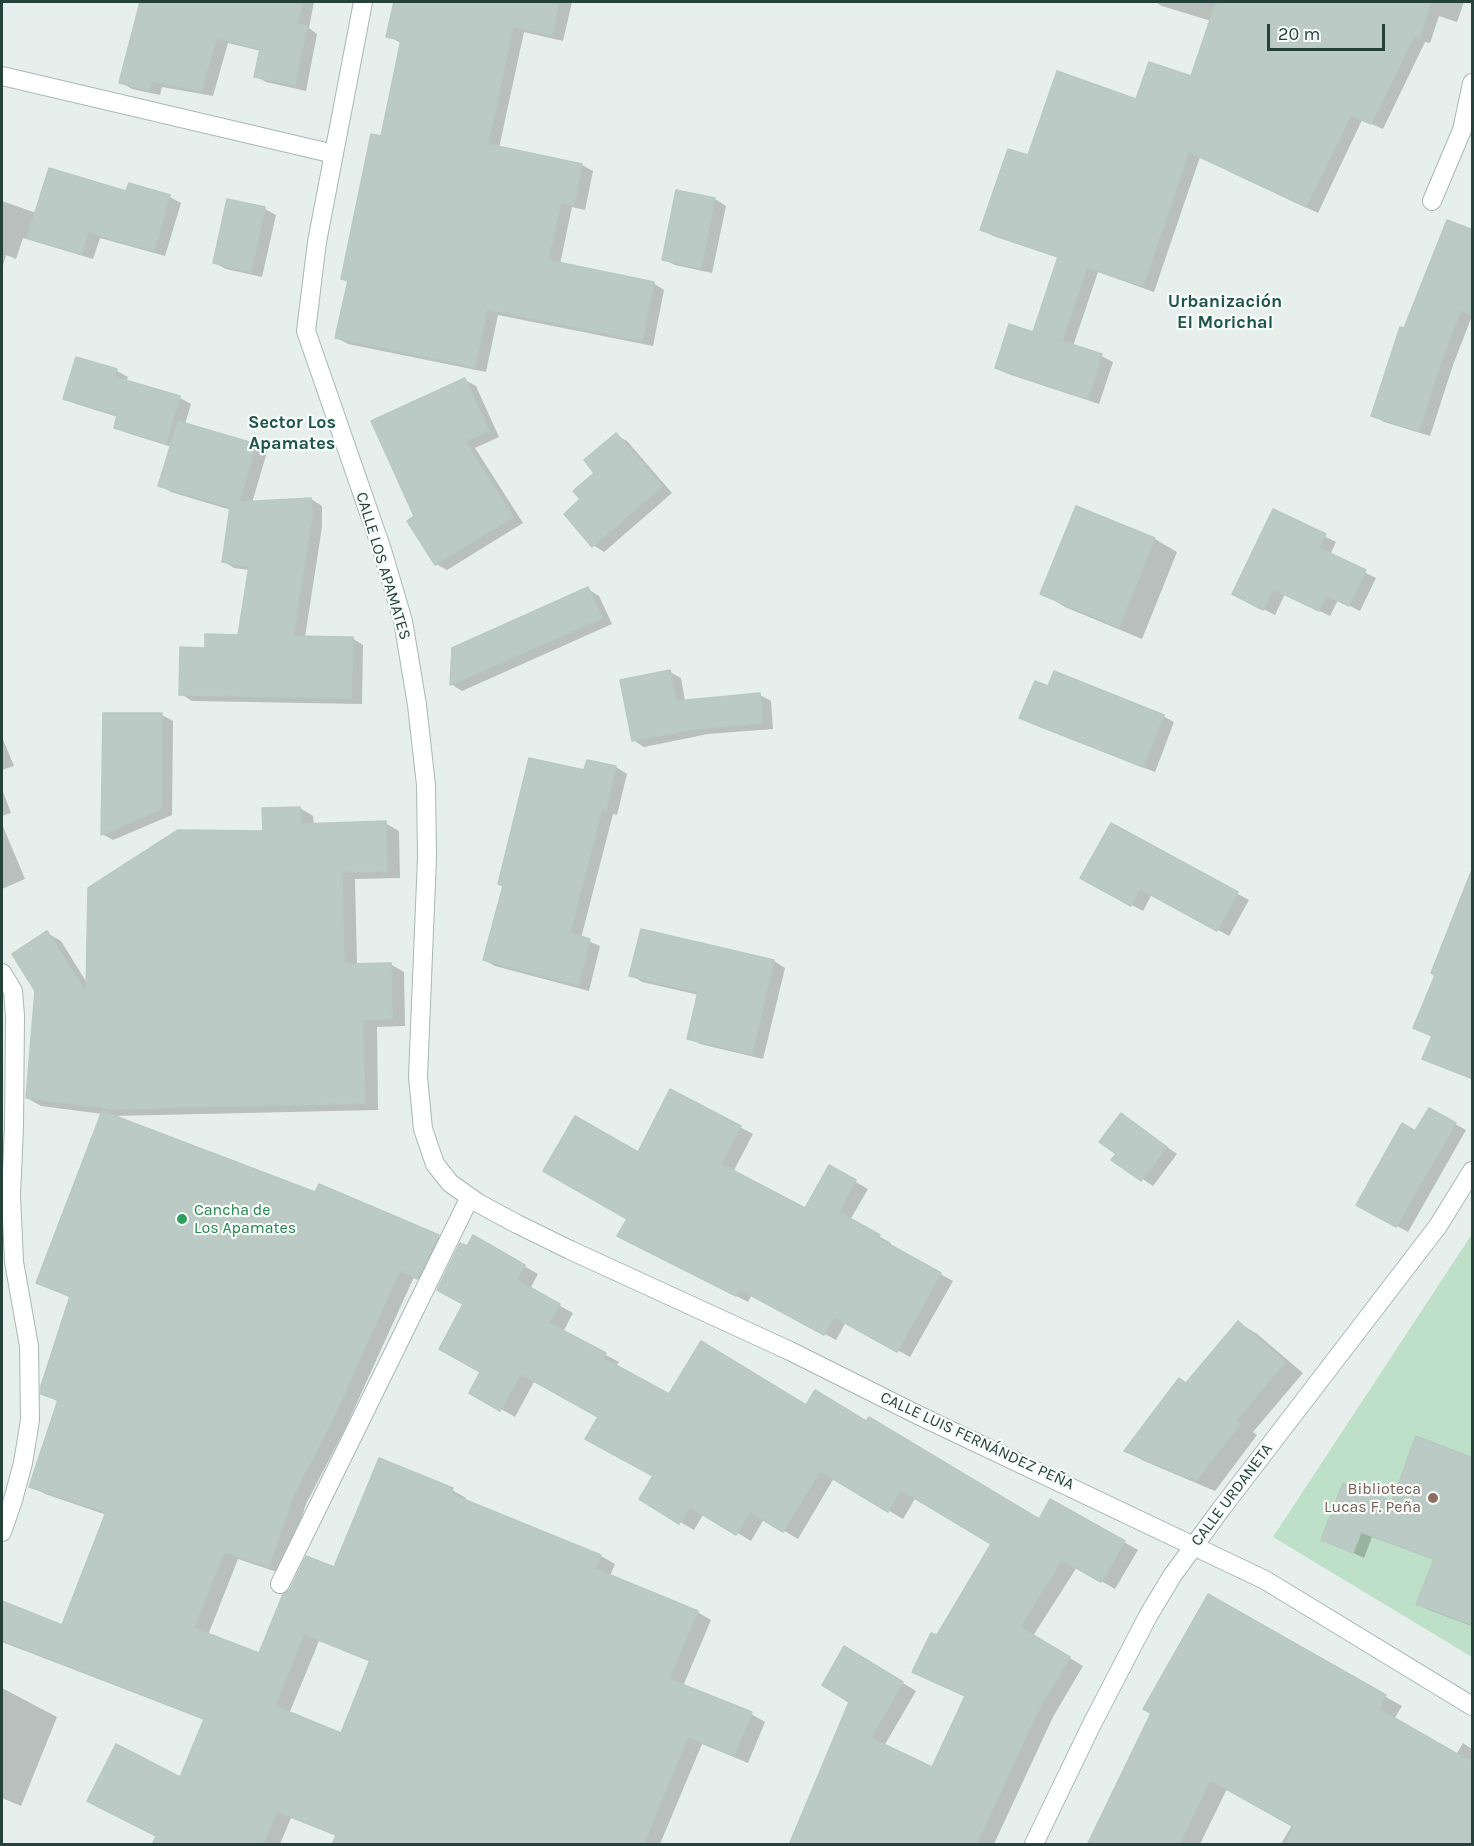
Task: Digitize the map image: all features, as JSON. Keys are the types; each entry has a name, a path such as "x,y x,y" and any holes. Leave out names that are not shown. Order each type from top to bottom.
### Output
{"street":[{"name":"CALLE LOS APAMATES","path":"363,2 317,242 306,332 382,550 403,621 417,705 426,785 426,868 418,1077 423,1129 435,1164 450,1183 470,1197"},
{"path":"2,76 334,154"},
{"path":"1432,201 1462,130 1473,83"},
{"path":"2,973 13,991 15,1016 11,1196 14,1262 29,1347 30,1420 23,1463 2,1532"},
{"name":"CALLE URDANETA","path":"1034,1845 1092,1724 1172,1575 1438,1226 1473,1171"},
{"path":"280,1584 470,1197"},
{"name":"CALLE LUIS FERNÁNDEZ PEÑA","path":"470,1197 570,1251 790,1351 918,1415 1265,1580 1473,1706"}],"green space":[{"path":"1472,1234 1472,1657 1273,1537"}],"building":[{"path":"140,2 302,2 297,24 307,26 295,85 254,77 260,49 217,38 201,91 151,81 149,90 119,83"},
{"path":"394,2 559,2 552,35 513,27 488,144 582,164 574,205 561,202 548,260 654,282 642,341 487,309 475,367 335,338 348,281 341,279 371,134 381,136 401,40 386,37"},
{"path":"1216,2 1431,2 1419,38 1414,36 1371,124 1351,115 1306,207 1189,152 1143,286 1087,267 1062,341 1102,354 1088,399 995,368 1009,324 1033,332 1058,257 980,230 1008,149 1028,155 1057,71 1136,99 1149,62 1191,76"},
{"path":"49,168 126,191 129,183 170,195 154,251 88,232 82,254 27,238"},
{"path":"676,190 715,198 701,268 662,260"},
{"path":"227,199 265,207 251,272 213,263"},
{"path":"1447,220 1473,230 1473,315 1461,310 1442,359 1419,431 1371,416 1400,327 1404,328"},
{"path":"76,357 117,369 115,377 180,396 166,443 114,428 117,415 63,399"},
{"path":"465,378 489,431 465,441 513,517 435,565 407,521 414,516 371,421"},
{"path":"178,421 256,444 239,502 311,498 312,518 293,636 353,637 351,698 179,695 180,647 205,648 205,634 238,635 249,566 222,562 230,507 158,486"},
{"path":"616,433 662,486 592,547 564,514 580,499 573,491 594,473 584,460"},
{"path":"1076,506 1155,538 1119,627 1040,594"},
{"path":"1273,509 1326,534 1319,548 1366,570 1349,606 1326,595 1319,611 1273,589 1263,610 1232,594"},
{"path":"588,587 602,618 450,685 452,648"},
{"path":"670,670 676,701 760,693 762,723 696,729 632,741 620,680"},
{"path":"1054,671 1164,715 1143,767 1019,718 1035,681 1048,686"},
{"path":"103,713 162,713 161,809 101,835"},
{"path":"529,758 584,770 587,760 616,766 606,810 602,809 570,933 590,939 578,985 483,960 503,886 498,884"},
{"path":"300,807 301,824 386,821 387,871 342,872 344,964 391,963 392,1019 363,1020 365,1103 110,1109 26,1098 35,991 12,954 47,931 86,992 88,888 178,830 263,831 262,808"},
{"path":"1111,823 1238,892 1217,931 1140,889 1131,906 1080,878"},
{"path":"1471,872 1473,872 1473,1079 1422,1059 1432,1036 1413,1028 1435,975 1431,973"},
{"path":"641,929 774,960 752,1054 687,1039 698,992 629,976"},
{"path":"670,1089 741,1126 721,1164 805,1208 829,1165 856,1180 839,1212 880,1235 878,1238 941,1273 897,1352 834,1317 824,1335 739,1289 736,1296 617,1236 627,1219 543,1171 575,1116 638,1152"},
{"path":"1429,1108 1456,1123 1396,1227 1356,1205 1402,1123 1415,1131"},
{"path":"102,1111 315,1192 319,1184 439,1235 417,1279 400,1270 332,1421 293,1496 269,1567 224,1552 194,1628 259,1653 283,1594 290,1589 306,1556 334,1567 379,1458 453,1488 451,1494 601,1555 596,1569 698,1611 669,1679 752,1712 734,1756 688,1737 643,1845 332,1845 336,1835 277,1811 263,1845 152,1845 156,1836 87,1801 116,1744 180,1777 204,1719 2,1640 2,1601 62,1625 106,1512 29,1487 58,1400 41,1394 41,1386 70,1296 36,1283","holes":["304,1634 370,1660 341,1733 275,1706"]},
{"path":"1121,1113 1167,1147 1141,1181 1111,1160 1116,1154 1099,1142"},
{"path":"473,1235 525,1265 517,1280 560,1304 549,1323 606,1353 603,1358 669,1394 701,1341 806,1405 815,1390 866,1421 869,1417 1039,1519 1050,1499 1125,1541 1101,1582 1062,1560 1020,1627 1070,1657 1039,1709 976,1845 789,1845 849,1702 822,1685 844,1646 903,1682 871,1738 932,1767 965,1696 912,1672 931,1633 937,1635 991,1544 901,1490 888,1512 820,1471 783,1532 750,1512 736,1535 690,1507 679,1524 639,1499 653,1476 585,1439 598,1417 521,1374 500,1411 469,1393 480,1372 439,1349 463,1304 437,1290 460,1243 467,1246"},
{"path":"1238,1321 1285,1362 1236,1421 1240,1424 1196,1481 1124,1451 1179,1378 1186,1383"},
{"name":"Biblioteca Lucas F. Peña","path":"1416,1436 1473,1458 1473,1625 1416,1604 1434,1559 1361,1532 1353,1553 1321,1540 1343,1483 1392,1501"},
{"path":"1208,1594 1386,1695 1379,1709 1473,1763 1473,1845 1285,1845 1294,1827 1210,1780 1179,1845 1087,1845 1151,1713 1143,1709"}],"place":[{"name":"Cancha de Los Apamates","path":"182,1219"},
{"name":"Biblioteca Lucas F. Peña","path":"1433,1498"}],"district":[{"name":"Urbanización El Morichal","path":"1225,312"},
{"name":"Sector Los Apamates","path":"292,433"}]}
